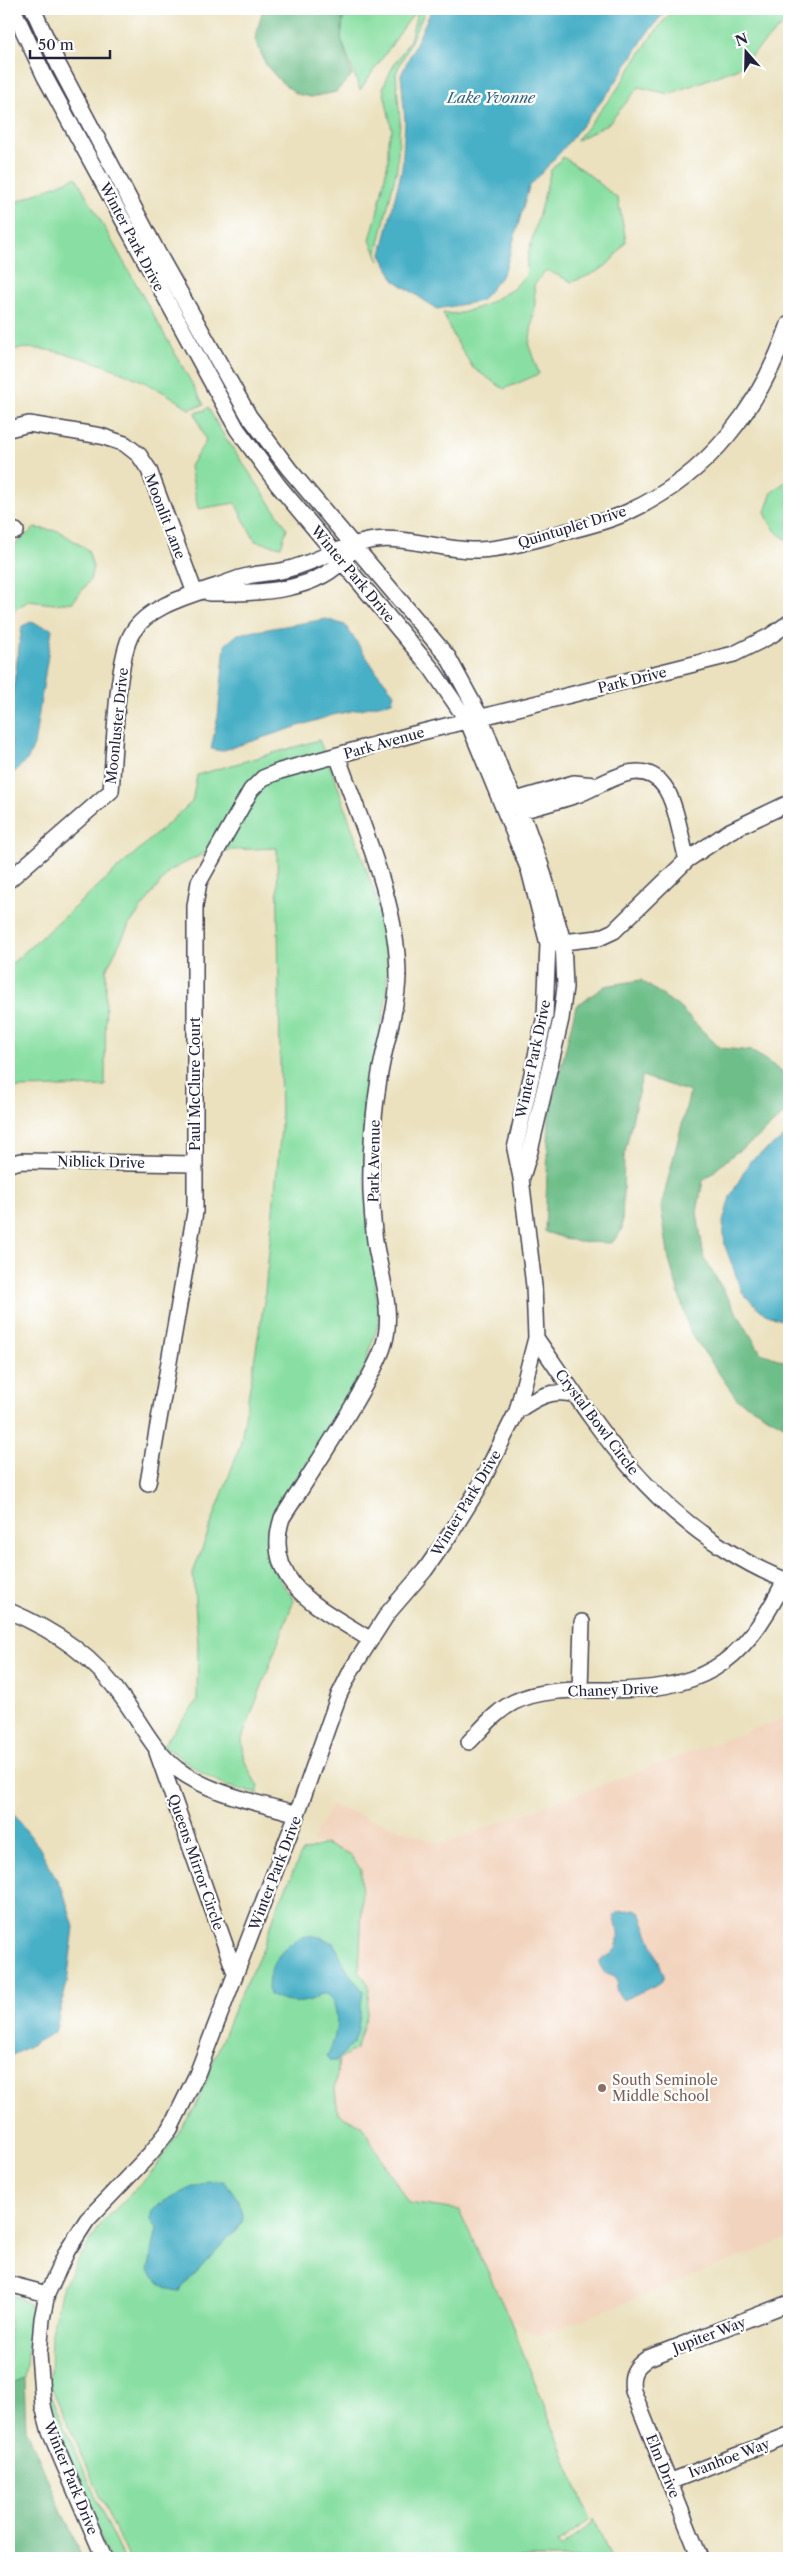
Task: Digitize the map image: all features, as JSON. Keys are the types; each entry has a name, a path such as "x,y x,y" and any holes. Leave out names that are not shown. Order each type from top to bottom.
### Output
{"street":[{"name":"Winter Park Drive","path":"13,9 48,84 250,416 289,469 448,657 474,720 530,870 548,944 545,1016 515,1149 521,1178 534,1286 536,1338 517,1410 478,1489 451,1533 425,1570 388,1613 369,1639 339,1695 298,1814 197,2074 170,2129 150,2154 87,2220 68,2250 47,2294 42,2319 39,2354 43,2406 50,2432 104,2558"},
{"name":"Winter Park Drive","path":"33,9 236,430 278,485 474,720 519,806 542,866 563,941 565,987 560,1019 530,1151 521,1178"},
{"path":"48,84 64,76"},
{"name":"Quintuplet Drive","path":"354,547 371,541 390,539 449,550 480,550 512,546 603,521 628,512 663,492 695,470 717,449 742,419 763,387 789,324"},
{"name":"Moonlit Lane","path":"9,429 29,424 101,436 126,444 139,455 148,470 195,593"},
{"path":"338,556 354,547"},
{"name":"Moonluster Drive","path":"9,880 111,792 122,666 130,636 140,620 195,593 248,576 286,570 338,556"},
{"name":"Moonluster Drive","path":"195,593 249,593 287,588 329,573 338,556"},
{"path":"286,570 287,588"},
{"name":"Park Drive","path":"474,720 734,654 770,636 789,623"},
{"name":"Park Avenue","path":"369,1639 309,1600 296,1588 284,1573 277,1553 276,1535 282,1518 340,1429 377,1362 384,1343 387,1326 387,1312 375,1238 371,1191 372,1148 379,1079 398,977 396,939 387,899 337,755 474,720"},
{"name":"Paul McClure Court","path":"148,1483 195,1212 195,906 199,882 251,790 263,778 280,771 337,755"},
{"path":"519,806 574,783 595,785 620,775 648,774 664,785 670,796 687,860"},
{"path":"548,944 599,938 614,932 687,860 730,831 789,804"},
{"name":"Niblick Drive","path":"9,1164 21,1161 194,1164"},
{"name":"Crystal Bowl Circle","path":"536,1338 633,1473 662,1502 702,1535 741,1558 787,1580"},
{"path":"517,1410 535,1398 551,1392 564,1392 576,1395"},
{"name":"Chaney Drive","path":"469,1742 495,1714 514,1702 540,1694 580,1690 641,1691 671,1687 700,1676 730,1658 752,1637 768,1614 787,1580"},
{"name":"Queens Mirror Circle","path":"9,1611 72,1644 101,1669 125,1701 157,1750 177,1769 200,1784 298,1814"},
{"path":"580,1690 582,1622"},
{"name":"Queens Mirror Circle","path":"157,1750 235,1973"},
{"path":"9,2284 47,2294"},
{"name":"Jupiter Way","path":"633,2372 637,2366 648,2358 789,2304"},
{"name":"Elm Drive","path":"633,2372 633,2391 700,2558"},
{"name":"Ivanhoe Way","path":"669,2482 789,2435"}],"shaded area":[{"path":"789,1716 789,2238 539,2336 510,2320 459,2210 408,2203 362,2126 338,2113 335,2089 339,2059 356,2049 369,1985 359,1972 362,1907 361,1870 325,1844 312,1842 331,1805 441,1844"}],"green space":[{"path":"263,9 344,9 341,38 352,75 336,92 311,97 297,94 280,81 266,65 255,39"},
{"path":"344,9 426,9 396,73 400,121 397,168 377,252 379,261 370,240 388,162 388,139 392,130 383,88 391,70 410,40 417,13 416,10 360,90 341,38"},
{"path":"673,9 789,9 789,19 738,68 669,94 639,87 609,123 576,141 616,91 649,40"},
{"path":"563,157 587,173 618,199 626,241 614,258 604,267 572,282 546,270 534,285 535,303 529,346 539,374 504,389 473,368 455,339 443,313 457,314 483,306 513,289 526,275 528,255 551,170"},
{"path":"76,177 204,405 189,409 174,398 129,375 75,356 50,350 27,348 9,351 9,205"},
{"path":"208,407 219,428 287,528 281,547 255,541 235,503 198,509 190,466 206,441 195,413"},
{"path":"789,479 789,540 774,529 765,512 772,492"},
{"path":"35,528 59,531 88,550 93,567 90,580 73,602 54,604 28,601 9,614 9,555 13,546"},
{"path":"319,740 336,781 386,927 387,994 364,1116 364,1167 379,1322 364,1368 327,1432 271,1520 266,1544 280,1580 294,1600 242,1739 245,1762 258,1787 258,1794 226,1786 202,1773 163,1745 197,1701 198,1644 193,1573 240,1446 264,1302 281,1128 277,848 209,851 169,871 129,925 106,970 105,1086 17,1088 9,1091 9,966 192,802 197,775"},
{"path":"641,980 679,1007 720,1048 752,1051 783,1072 789,1093 789,1110 703,1181 697,1212 704,1258 761,1353 789,1363 789,1428 737,1399 690,1332 669,1260 661,1207 690,1092 642,1076 624,1157 622,1230 612,1243 578,1242 545,1232 549,1117 576,1006 605,986"},
{"path":"325,1844 350,1854 361,1870 362,1907 359,1971 369,1985 367,2015 356,2049 339,2059 335,2089 338,2113 362,2126 408,2203 459,2210 510,2320 590,2520 557,2543 560,2547 592,2524 594,2519 611,2558 128,2558 50,2384 51,2332 63,2285 101,2224 153,2171 196,2106 236,2004 264,1946 278,1905 302,1852"},
{"path":"9,2296 19,2297 30,2305 32,2315 24,2379 9,2385"},
{"path":"24,2379 26,2429 82,2558 9,2558 9,2385"},
{"path":"46,2386 123,2558 109,2558 55,2431"}],"water":[{"name":"Lake Yvonne","path":"432,9 667,9 645,36 612,88 563,149 529,187 506,267 500,278 481,301 437,309 394,280 381,254 402,169 405,122 401,75"},
{"path":"326,619 345,625 376,671 394,693 392,702 333,715 221,751 211,749 218,716 225,645 238,634"},
{"path":"31,622 52,629 34,745 28,759 9,777 9,718 22,626"},
{"path":"789,1134 789,1323 765,1314 743,1294 725,1246 723,1222 730,1197 750,1161"},
{"path":"9,1808 39,1847 63,1891 74,1927 67,1983 55,2032 9,2057"},
{"path":"635,1909 640,1912 664,1975 662,1981 658,1984 623,2000 616,1991 618,1982 615,1976 604,1972 599,1964 615,1950 617,1945 618,1930 614,1915 617,1912"},
{"path":"307,1935 320,1937 334,1943 348,1972 363,1991 358,2029 354,2042 336,2061 331,2061 327,2056 337,2025 335,2009 328,1994 321,1994 303,2002 289,2002 269,1995 269,1976 277,1959 290,1945"},
{"path":"208,2181 224,2181 228,2185 241,2206 242,2223 179,2291 174,2291 161,2285 148,2271 157,2228 151,2219 151,2214 159,2205 167,2200"}],"place":[{"name":"South Seminole Middle School","path":"602,2088"}]}
